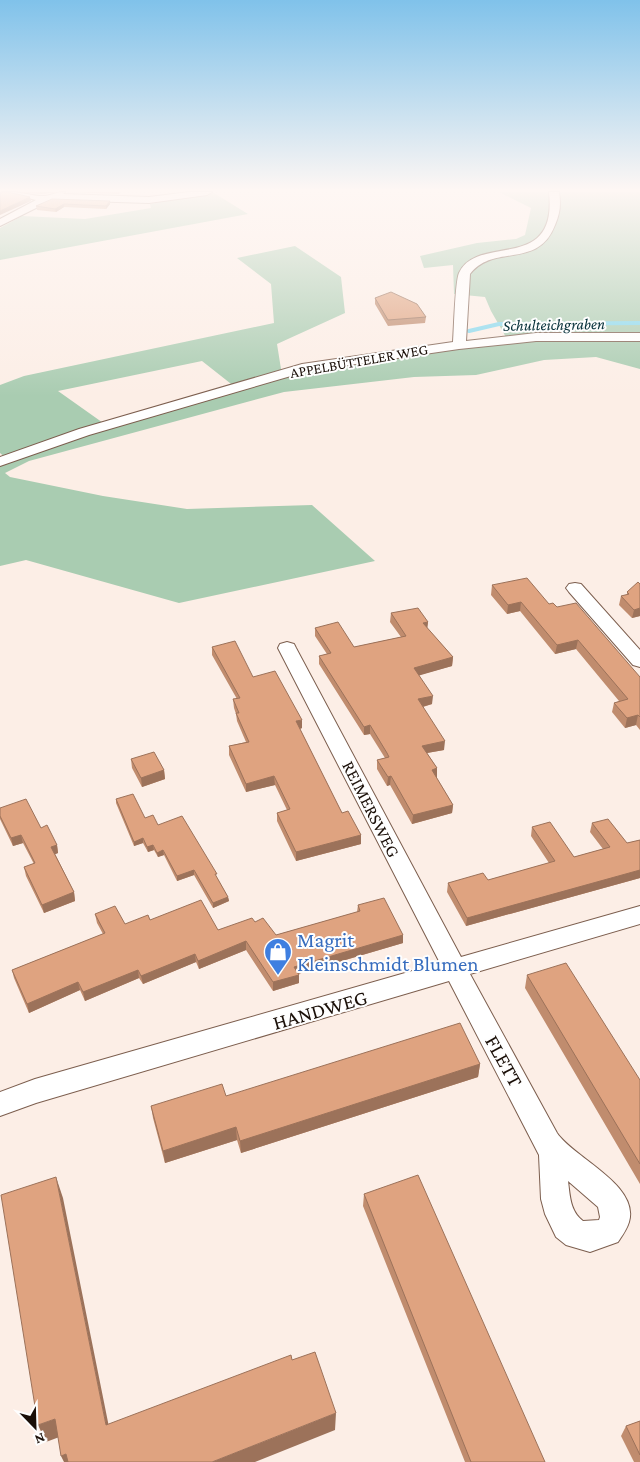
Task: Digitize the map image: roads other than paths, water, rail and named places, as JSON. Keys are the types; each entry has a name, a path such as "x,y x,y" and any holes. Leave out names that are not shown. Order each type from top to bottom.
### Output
{"street":[{"path":"459,345 464,274 472,264 482,260"},
{"name":"APPELBÜTTELER WEG","path":"0,462 84,432 307,367 459,345 536,337 640,337"},
{"path":"575,588 640,661"},
{"name":"REIMERSWEG","path":"287,648 454,970"},
{"name":"HANDWEG","path":"0,1104 35,1091 640,915"},
{"name":"FLETT","path":"454,970 554,1152"}],"waterway":[{"name":"Schulteichgraben","path":"469,331 499,324 640,323"}],"place":[{"name":"Magrit Kleinschmidt Blumen","path":"278,976"}]}
